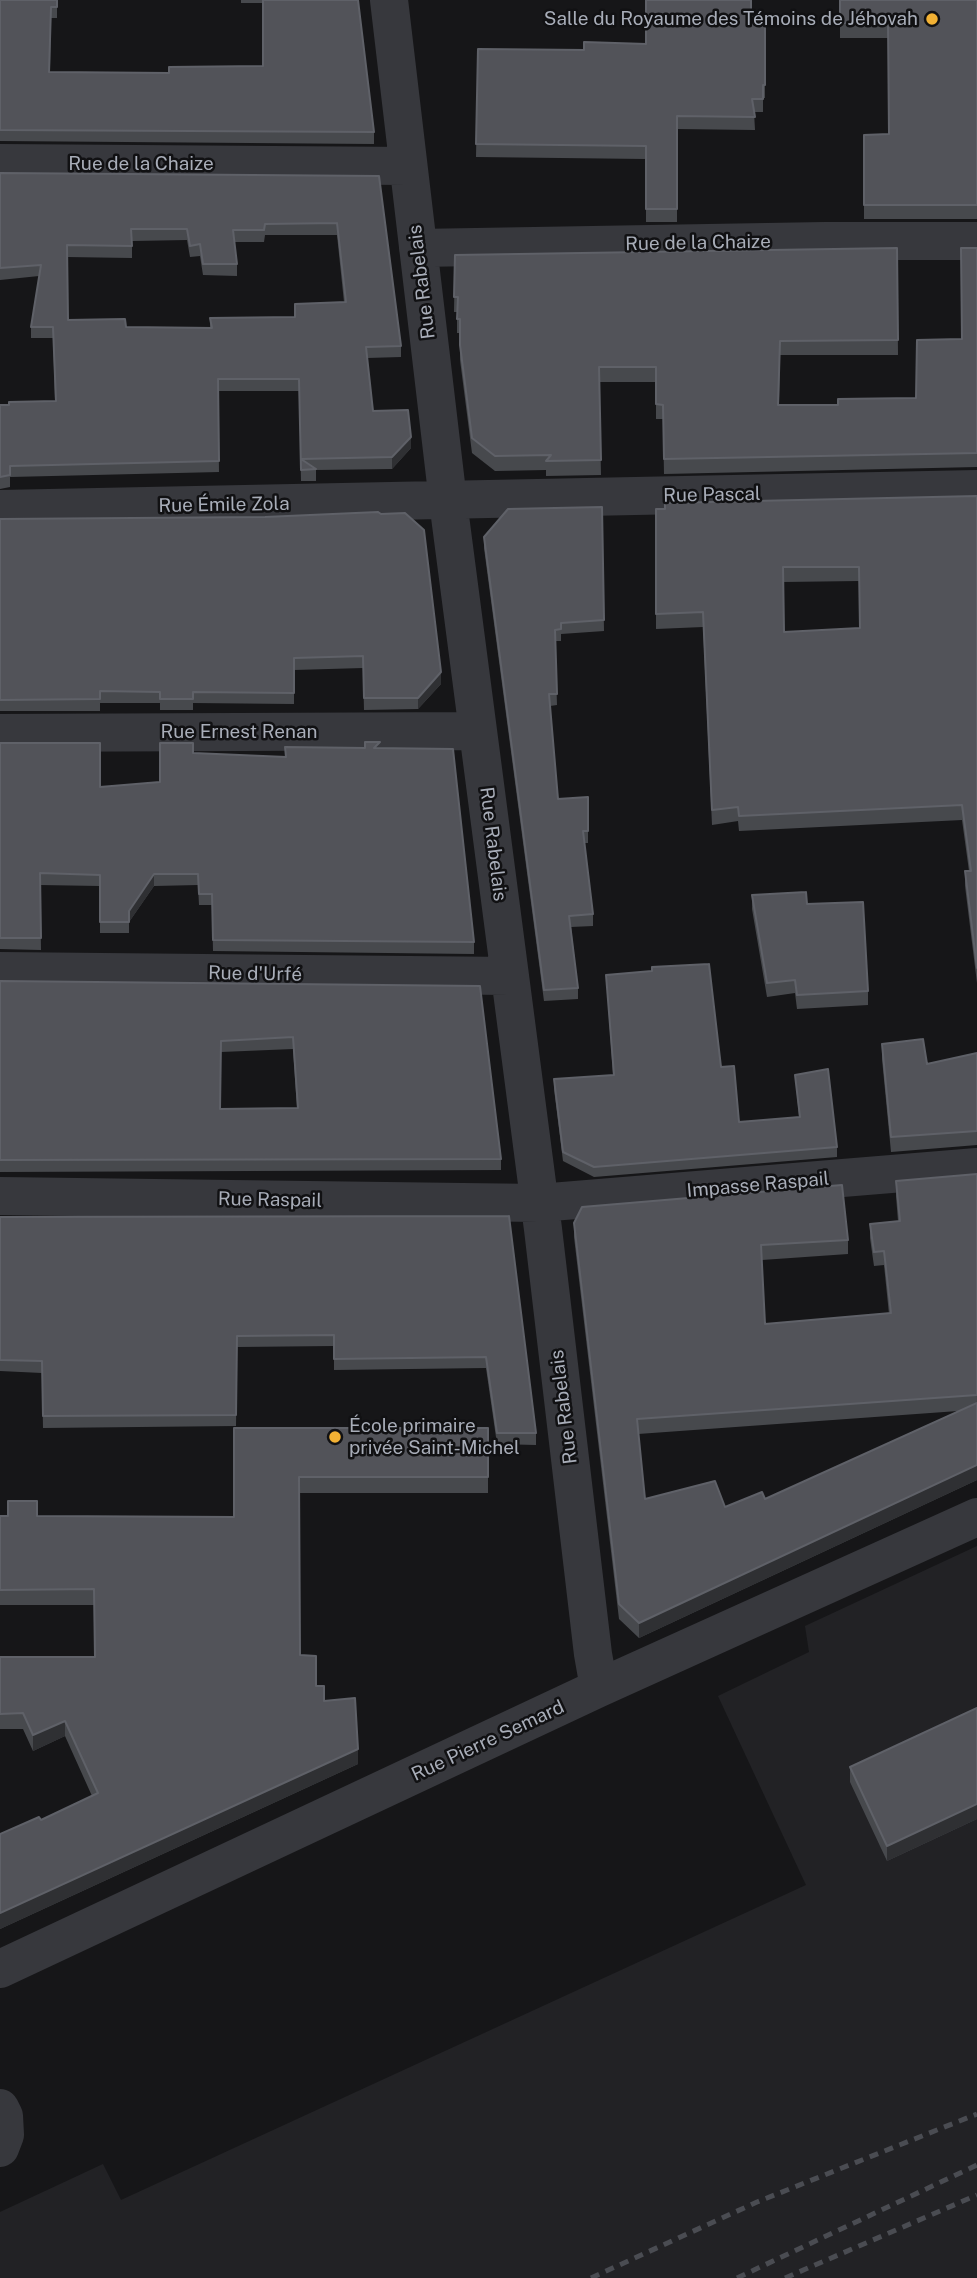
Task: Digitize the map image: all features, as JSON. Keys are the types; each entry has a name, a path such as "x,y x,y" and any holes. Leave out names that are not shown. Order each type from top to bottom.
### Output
{"street":[{"name":"Rue Rabelais","path":"389,0 448,501 599,1688"},
{"name":"Rue de la Chaize","path":"0,163 408,166"},
{"name":"Rue de la Chaize","path":"418,248 977,241"},
{"name":"Rue Pascal","path":"448,501 977,489"},
{"name":"Rue Émile Zola","path":"0,509 448,501"},
{"name":"Rue Ernest Renan","path":"0,733 478,731"},
{"name":"Rue d'Urfé","path":"0,971 510,976"},
{"name":"Impasse Raspail","path":"539,1203 977,1167"},
{"name":"Rue Raspail","path":"0,1196 539,1203"},
{"name":"Rue Pierre Semard","path":"0,1969 599,1688 977,1517"},
{"path":"0,2108 4,2116 5,2135 0,2148"}],"shaded area":[{"path":"977,1546 977,2278 0,2278 0,2212 103,2164 121,2200 806,1885 718,1696 809,1652 805,1626"}],"building":[{"path":"0,0 57,0 57,7 51,7 49,72 169,73 169,67 263,66 263,0 358,0 374,132 0,130"},
{"path":"646,0 751,0 751,17 765,18 765,85 763,99 752,99 755,117 677,116 677,209 646,209 646,146 476,144 478,49 584,50 584,42 646,44"},
{"path":"840,0 977,0 977,205 864,205 864,135 889,134 888,23 840,23"},
{"path":"0,173 379,176 401,346 366,347 373,411 408,410 411,437 392,457 301,459 316,469 301,470 299,379 218,379 219,461 10,466 10,475 0,477 0,405 9,405 9,402 56,401 53,327 31,327 41,265 0,268","holes":["337,223 346,302 295,304 295,317 210,318 212,328 126,327 125,319 68,320 67,245 132,246 131,229 187,229 190,246 200,244 203,264 237,264 233,230 264,230 265,224"]},
{"path":"897,248 898,340 780,341 778,405 838,405 838,399 916,398 917,340 962,339 961,248 977,248 977,453 664,459 663,405 656,404 656,367 599,367 601,460 546,461 551,455 495,456 472,438 460,345 460,319 457,319 458,297 454,297 455,255"},
{"path":"977,496 977,968 965,871 971,871 962,805 739,816 738,807 712,810 703,612 656,614 656,509 665,509 665,503","holes":["783,567 859,567 860,628 784,632"]},
{"path":"602,507 604,620 561,623 561,629 555,630 557,694 549,694 558,799 588,797 588,831 583,831 593,914 569,916 578,988 544,990 484,537 508,509"},
{"path":"405,513 424,530 441,672 418,698 364,698 363,656 294,658 294,693 193,692 193,699 160,699 160,692 100,691 100,699 0,700 0,519 265,517"},
{"path":"365,742 380,742 374,748 453,749 474,942 213,940 212,894 199,894 198,874 154,874 129,911 129,922 100,922 100,875 40,873 41,938 0,938 0,743 100,743 100,787 160,782 160,743 193,743 193,753 286,757 285,747 365,748"},
{"path":"806,892 807,904 863,902 868,991 797,995 795,980 767,983 752,895"},
{"path":"709,964 721,1067 734,1066 739,1122 800,1117 795,1075 828,1069 837,1147 594,1167 563,1152 554,1079 614,1075 606,975 652,971 652,967"},
{"path":"0,981 480,986 501,1159 0,1160","holes":["293,1037 298,1108 220,1109 221,1041"]},
{"path":"923,1039 927,1064 977,1053 977,1131 891,1137 882,1044"},
{"path":"977,1174 977,1395 637,1419 645,1499 715,1481 725,1507 762,1492 765,1499 977,1403 977,1465 639,1623 619,1604 574,1223 582,1207 842,1185 848,1240 761,1245 765,1324 891,1313 884,1251 874,1252 870,1224 900,1221 896,1181"},
{"path":"509,1216 536,1433 497,1433 486,1357 334,1359 334,1335 237,1336 236,1415 43,1416 42,1361 0,1360 0,1217"},
{"path":"234,1428 488,1428 488,1477 299,1477 300,1655 316,1656 316,1686 324,1686 324,1701 355,1698 358,1749 0,1913 0,1834 39,1817 41,1820 98,1793 65,1721 33,1735 23,1713 0,1714 0,1657 95,1657 94,1589 0,1590 0,1516 8,1516 8,1501 37,1501 37,1516 234,1517"},
{"path":"977,1708 977,1804 887,1846 850,1767"}],"railway":[{"path":"591,2278 757,2202 977,2114"},
{"path":"737,2278 977,2165"},
{"path":"785,2278 977,2195"}],"place":[{"name":"Salle du Royaume des Témoins de Jéhovah","path":"932,19"},
{"name":"École primaire privée Saint-Michel","path":"335,1437"}]}
